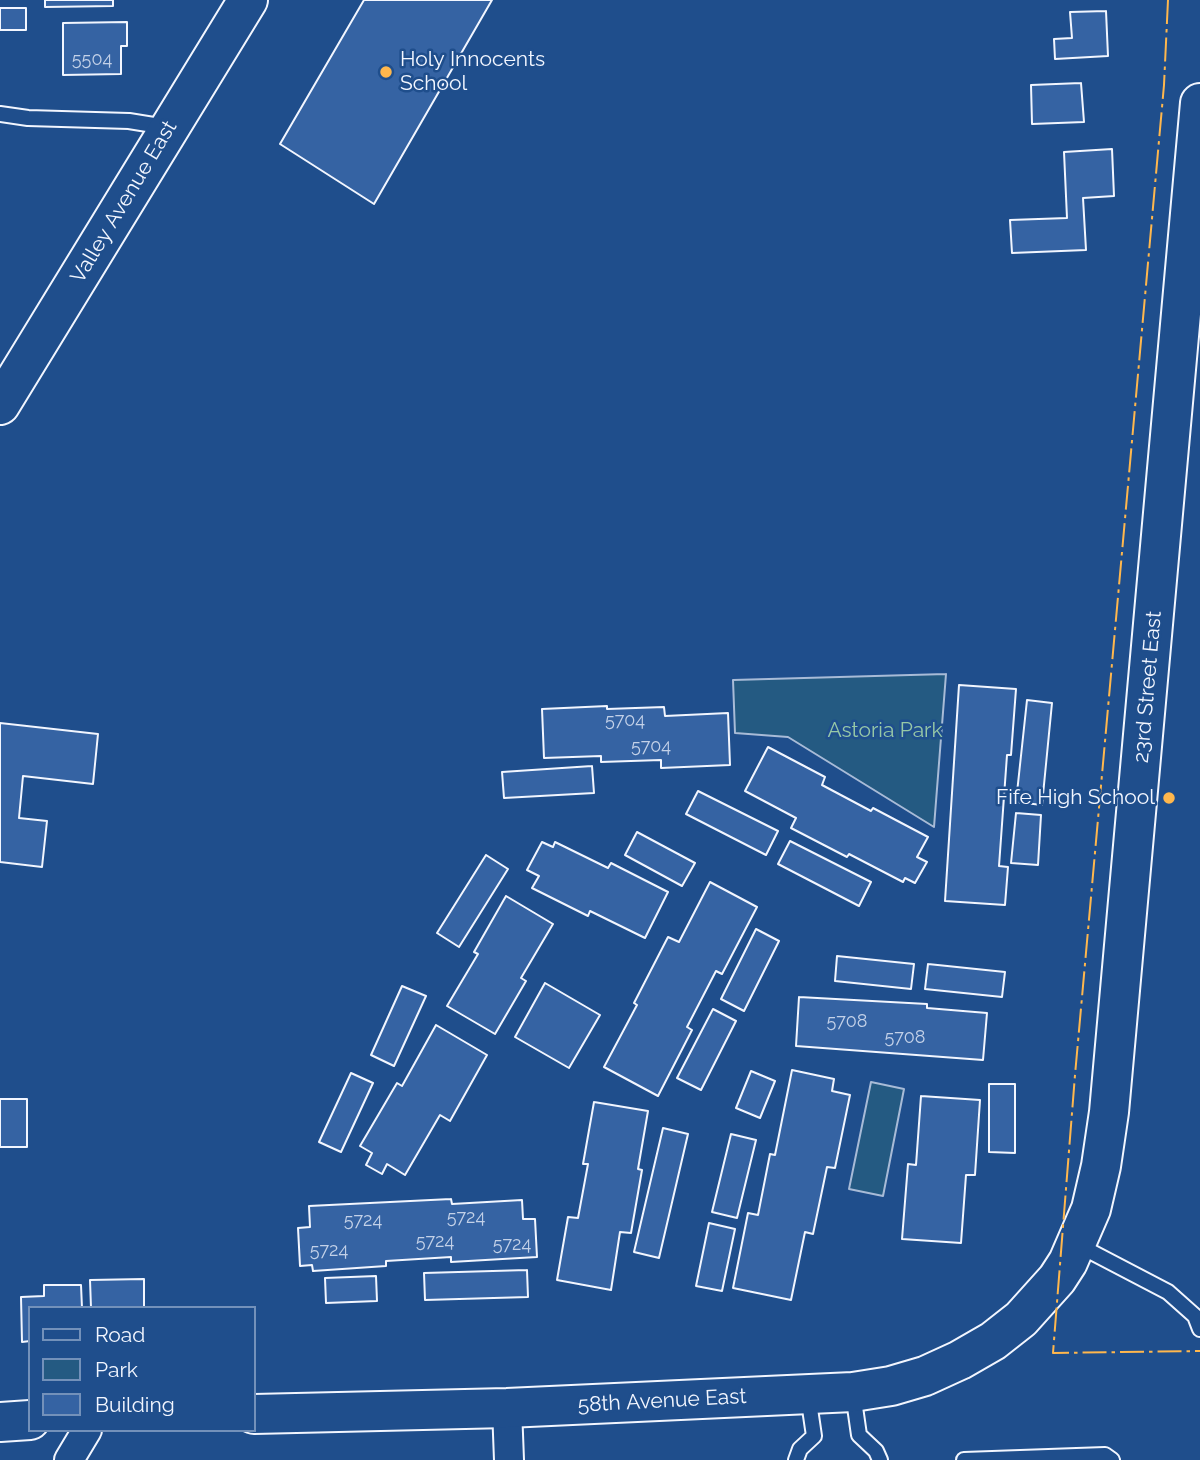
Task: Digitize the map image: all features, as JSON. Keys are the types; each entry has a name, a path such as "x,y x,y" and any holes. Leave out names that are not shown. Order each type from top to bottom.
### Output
{"street":[{"name":"Valley Avenue East","path":"0,405 248,0"},
{"name":"23rd Street East","path":"1042,1297 1068,1262 1091,1209 1109,1112 1192,273 1200,103"},
{"name":"58th Avenue East","path":"256,1414 507,1408 853,1392 891,1386 925,1376 960,1360 993,1341 1021,1319 1042,1297"},
{"path":"507,1408 509,1460"},
{"path":"0,1422 28,1420"},
{"path":"69,1460 86,1432"}],"lane":[{"path":"0,114 28,118 129,121 169,128"},
{"path":"1077,1244 1168,1292 1195,1316 1200,1329"},
{"path":"853,1392 859,1435 876,1451 880,1460"},
{"path":"796,1460 800,1449 814,1436 808,1394"},
{"path":"964,1460 1105,1455 1112,1460"}],"green space":[{"name":"Astoria Park","path":"946,674 934,827 788,737 735,733 733,680"},
{"path":"871,1082 904,1089 883,1196 849,1189"}],"building":[{"path":"45,0 113,0 113,6 45,7"},
{"name":"Holy Innocents School","path":"364,0 492,0 374,204 280,144"},
{"path":"0,8 26,8 26,30 0,30"},
{"path":"1106,11 1108,56 1055,59 1054,39 1072,38 1070,12"},
{"path":"127,22 127,46 121,46 121,74 63,75 63,23"},
{"path":"1081,83 1084,122 1032,124 1031,85"},
{"path":"1112,149 1114,196 1083,198 1086,250 1012,253 1010,220 1067,218 1064,152"},
{"path":"959,685 1016,689 1011,755 1007,755 999,866 1008,867 1005,905 945,901"},
{"path":"1027,700 1052,703 1042,805 1016,802"},
{"path":"607,706 607,709 664,707 665,716 728,713 730,765 661,768 661,760 601,762 601,756 544,758 542,709"},
{"path":"0,723 98,734 93,784 23,776 19,818 47,821 42,867 0,862"},
{"path":"768,747 825,777 822,785 928,837 917,857 927,862 915,883 905,878 903,882 791,828 796,818 745,791"},
{"path":"592,766 594,793 504,798 502,772"},
{"path":"698,791 778,831 766,855 686,814"},
{"path":"1016,813 1041,815 1038,865 1011,863"},
{"path":"637,832 695,863 682,886 625,855"},
{"path":"790,841 871,882 859,906 778,864"},
{"path":"542,842 553,847 555,842 608,868 611,863 668,892 645,938 590,911 588,916 532,888 539,876 527,870"},
{"path":"486,855 508,869 459,947 437,933"},
{"path":"710,882 757,907 722,974 716,971 687,1027 692,1030 658,1096 604,1067 637,1005 634,1003 668,937 679,942"},
{"path":"506,896 553,924 521,978 526,981 495,1034 447,1006 478,954 474,952"},
{"path":"756,929 779,941 744,1011 721,999"},
{"path":"837,956 914,964 911,989 835,981"},
{"path":"928,964 1005,972 1002,997 925,989"},
{"path":"545,983 600,1015 569,1068 515,1037"},
{"path":"402,986 426,996 394,1066 371,1055"},
{"path":"799,997 927,1004 927,1008 987,1013 983,1060 796,1046"},
{"path":"713,1009 736,1021 701,1090 677,1078"},
{"path":"436,1025 487,1055 450,1121 440,1115 405,1175 387,1164 382,1174 366,1165 372,1153 360,1146 397,1083 402,1086"},
{"path":"792,1070 834,1079 832,1091 850,1095 835,1168 827,1167 813,1234 805,1232 791,1300 733,1288 748,1213 758,1215 770,1154 775,1155"},
{"path":"751,1071 775,1081 760,1118 736,1108"},
{"path":"351,1073 373,1083 341,1152 319,1142"},
{"path":"989,1084 1015,1084 1015,1153 989,1152"},
{"path":"921,1096 980,1100 975,1175 966,1175 961,1243 902,1239 908,1164 916,1165"},
{"path":"0,1099 27,1099 27,1147 0,1147"},
{"path":"594,1102 648,1111 638,1169 642,1170 631,1233 620,1232 611,1290 557,1280 568,1217 578,1218 588,1164 583,1164"},
{"path":"663,1128 688,1134 659,1258 634,1252"},
{"path":"731,1134 756,1140 737,1218 712,1212"},
{"path":"451,1199 452,1204 522,1200 523,1219 535,1219 537,1257 451,1262 451,1257 386,1261 386,1266 313,1271 312,1265 300,1266 298,1228 310,1227 309,1206"},
{"path":"709,1223 735,1229 722,1291 696,1286"},
{"path":"527,1270 528,1297 425,1300 424,1273"},
{"path":"376,1276 377,1301 326,1303 325,1278"},
{"path":"144,1279 144,1306 91,1306 90,1280"},
{"path":"44,1285 81,1285 82,1306 28,1306 28,1341 22,1342 21,1297 44,1296"}],"power":[{"path":"1168,0 1164,85 1075,1075 1053,1353 1200,1351"}],"place":[{"name":"Holy Innocents School","path":"386,72"},
{"name":"Fife High School","path":"1169,798"}]}
